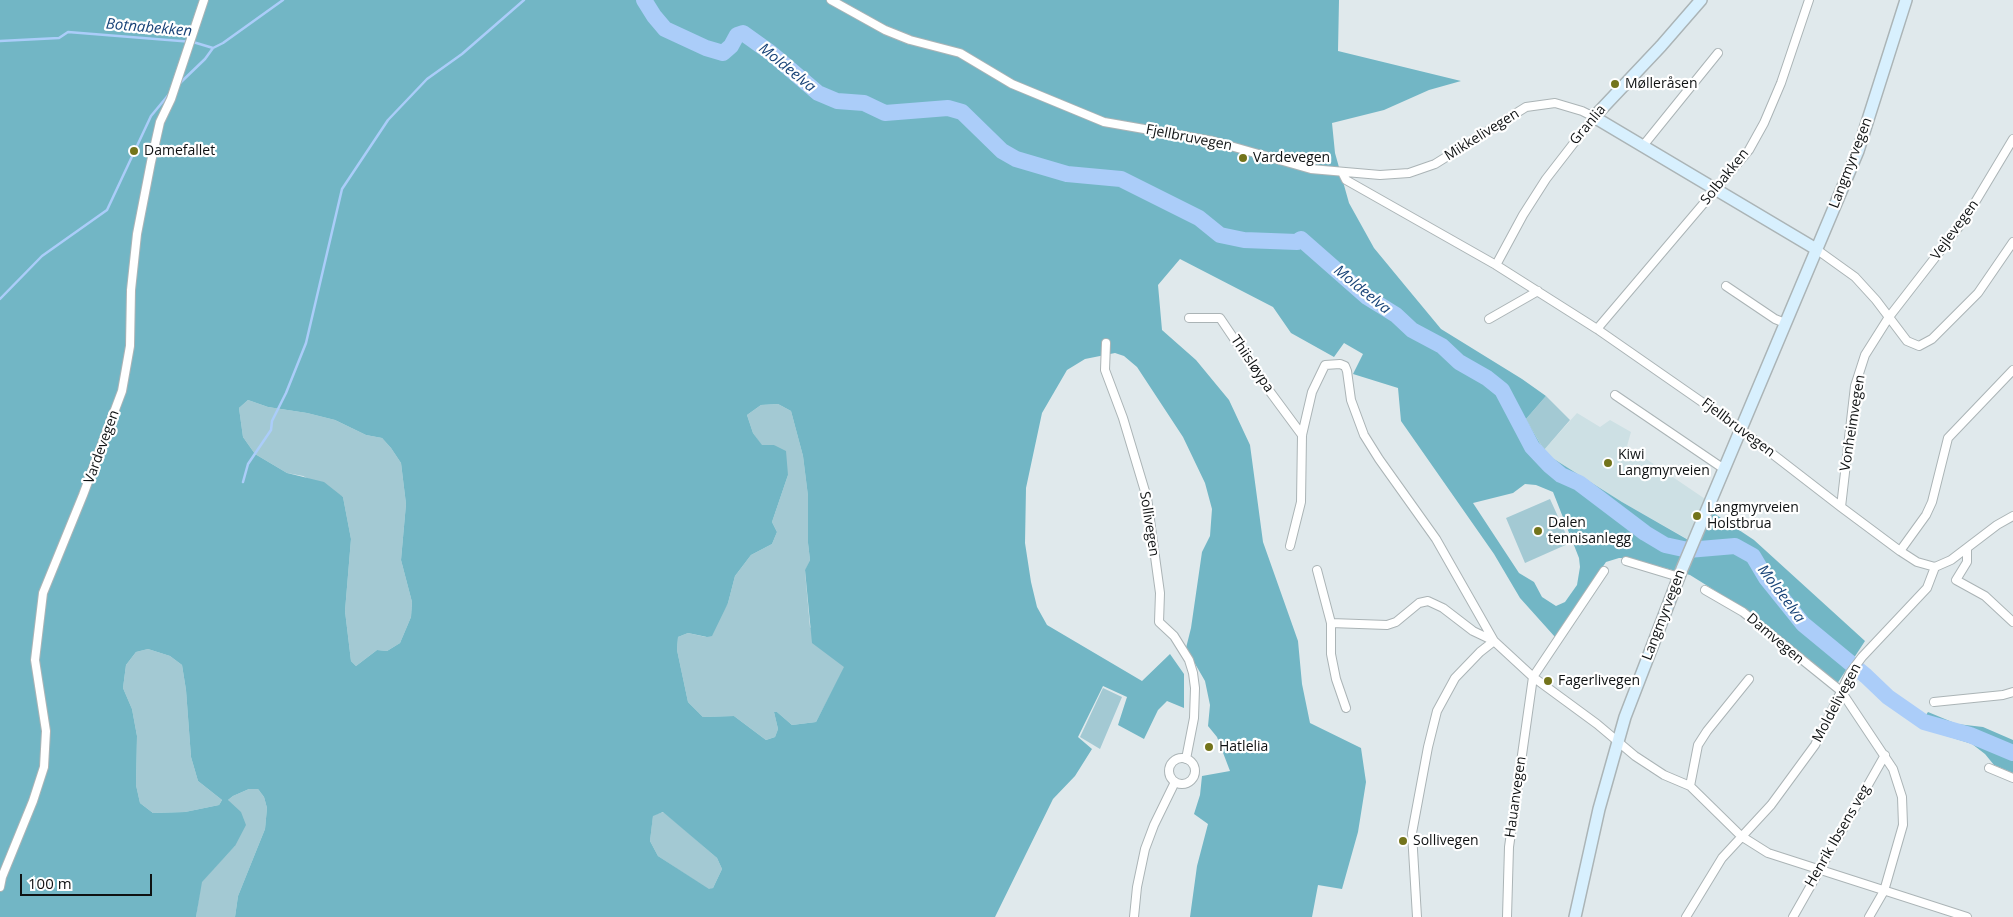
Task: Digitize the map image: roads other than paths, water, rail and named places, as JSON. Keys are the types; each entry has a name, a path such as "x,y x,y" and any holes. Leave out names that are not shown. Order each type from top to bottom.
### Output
{"main road":[{"name":"Granlia","path":"1594,117 1661,46 1701,0"},
{"name":"Langmyrvegen","path":"1575,917 1616,741 1695,538 1866,128 1906,0"},
{"name":"Mikkelivegen","path":"1594,117 1816,249"}],"street":[{"name":"Vardevegen","path":"0,887 2,877 33,801 44,767 46,731 35,660 43,593 83,496 122,391 130,346 131,290 141,211 160,122 171,98 204,0"},
{"name":"Fjellbruvegen","path":"831,0 885,30 910,40 960,53 1012,84 1104,122 1213,142 1311,169 1342,172 1346,180 1496,264 1598,329 1741,429 1841,507 1900,550 1917,562 1935,567"},
{"name":"Solbakken","path":"1598,329 1748,150 1764,123 1787,68 1809,0"},
{"path":"1642,147 1718,53"},
{"name":"Mikkelivegen","path":"1342,172 1380,175 1409,172 1435,164 1526,107 1555,103 1582,111 1594,117"},
{"name":"Granlia","path":"1496,264 1523,214 1546,180 1594,117"},
{"name":"Vejlevegen","path":"1890,317 1965,219 2013,139"},
{"name":"Mikkelivegen","path":"1816,249 1855,277 1911,344 1919,346 1926,343 1978,293 2013,242"},
{"path":"1726,286 1775,319 1785,323"},
{"path":"1489,319 1538,291"},
{"name":"Vonheimvegen","path":"1841,507 1855,386 1865,355 1890,317"},
{"name":"Thiisløypa","path":"1189,318 1220,318 1263,382 1302,434"},
{"name":"Sollivegen","path":"1106,343 1105,370 1123,418 1147,498 1160,593 1159,622 1174,636 1189,660 1193,673 1195,688 1194,718 1186,759 1194,768 1194,775 1187,783 1175,782"},
{"path":"1290,546 1301,502 1302,434 1312,392 1320,372 1326,365 1340,364 1344,366 1351,400 1364,434 1379,459 1436,540 1494,641"},
{"path":"1900,550 1926,515 1932,502 1948,438 2013,370"},
{"path":"1615,395 1724,469"},
{"path":"1935,567 1951,560 1997,525 2013,516"},
{"path":"1967,548 1967,562 1956,580 1984,596 2013,622"},
{"path":"1626,561 1681,573"},
{"name":"Moldelivegen","path":"1686,917 1722,858 1740,836 1771,805 1815,746 1850,673 1859,660 1927,588 1935,567"},
{"path":"1317,570 1331,623 1331,654 1336,679 1346,708"},
{"path":"1533,677 1604,571"},
{"name":"Damvegen","path":"1705,590 1743,612 1841,691 1884,755 1895,775 1900,789 1903,820 1901,835 1884,891 1869,917"},
{"path":"1331,623 1387,625 1396,622 1419,603 1428,601 1443,608 1473,631 1494,641 1533,677 1582,712 1616,741 1658,772 1690,786 1740,836 1768,853 1947,914 1968,917"},
{"path":"1417,917 1412,833 1428,747 1437,711 1455,678 1480,652 1494,641"},
{"name":"Hauanvegen","path":"1507,917 1509,846 1533,677"},
{"path":"1690,786 1696,751 1702,739 1749,679"},
{"path":"1934,702 2013,692"},
{"name":"Henrik Ibsens veg","path":"1793,917 1884,755"},
{"path":"1134,917 1137,887 1145,849 1154,825 1175,782 1171,776 1171,766 1176,760 1186,759"},
{"path":"1989,768 2013,778"}],"waterway":[{"name":"Botnabekken","path":"0,41 59,38 68,32 193,42 213,48 223,43 283,0"},
{"path":"243,482 248,464 271,430 272,421 286,393 306,343 342,189 388,120 427,79 462,54 524,0"},
{"name":"Moldeelva","path":"644,0 665,29 706,48 723,53 731,46 737,35 743,33 771,53 818,93 837,101 864,103 885,113 948,108 962,112 1002,151 1016,159 1067,174 1121,179 1199,218 1220,235 1244,240 1297,242 1301,239 1367,297 1396,315 1412,330 1442,346 1459,362 1487,378 1502,390 1532,447 1561,475 1579,483 1645,533 1665,545 1688,550 1735,546 1753,556 1766,578 1803,624 1866,676 1888,697 1924,722 1970,735 2013,753"},
{"path":"179,84 205,59 213,48"},
{"path":"0,299 42,256 107,210 151,116 170,93"}],"place":[{"name":"Mølleråsen","path":"1615,84"},
{"name":"Damefallet","path":"134,151"},
{"name":"Vardevegen","path":"1243,158"},
{"name":"Kiwi Langmyrveien","path":"1608,463"},
{"name":"Langmyrveien Holstbrua","path":"1697,516"},
{"name":"Dalen tennisanlegg","path":"1538,531"},
{"name":"Fagerlivegen","path":"1548,681"},
{"name":"Hatlelia","path":"1209,747"},
{"name":"Sollivegen","path":"1403,841"}]}
